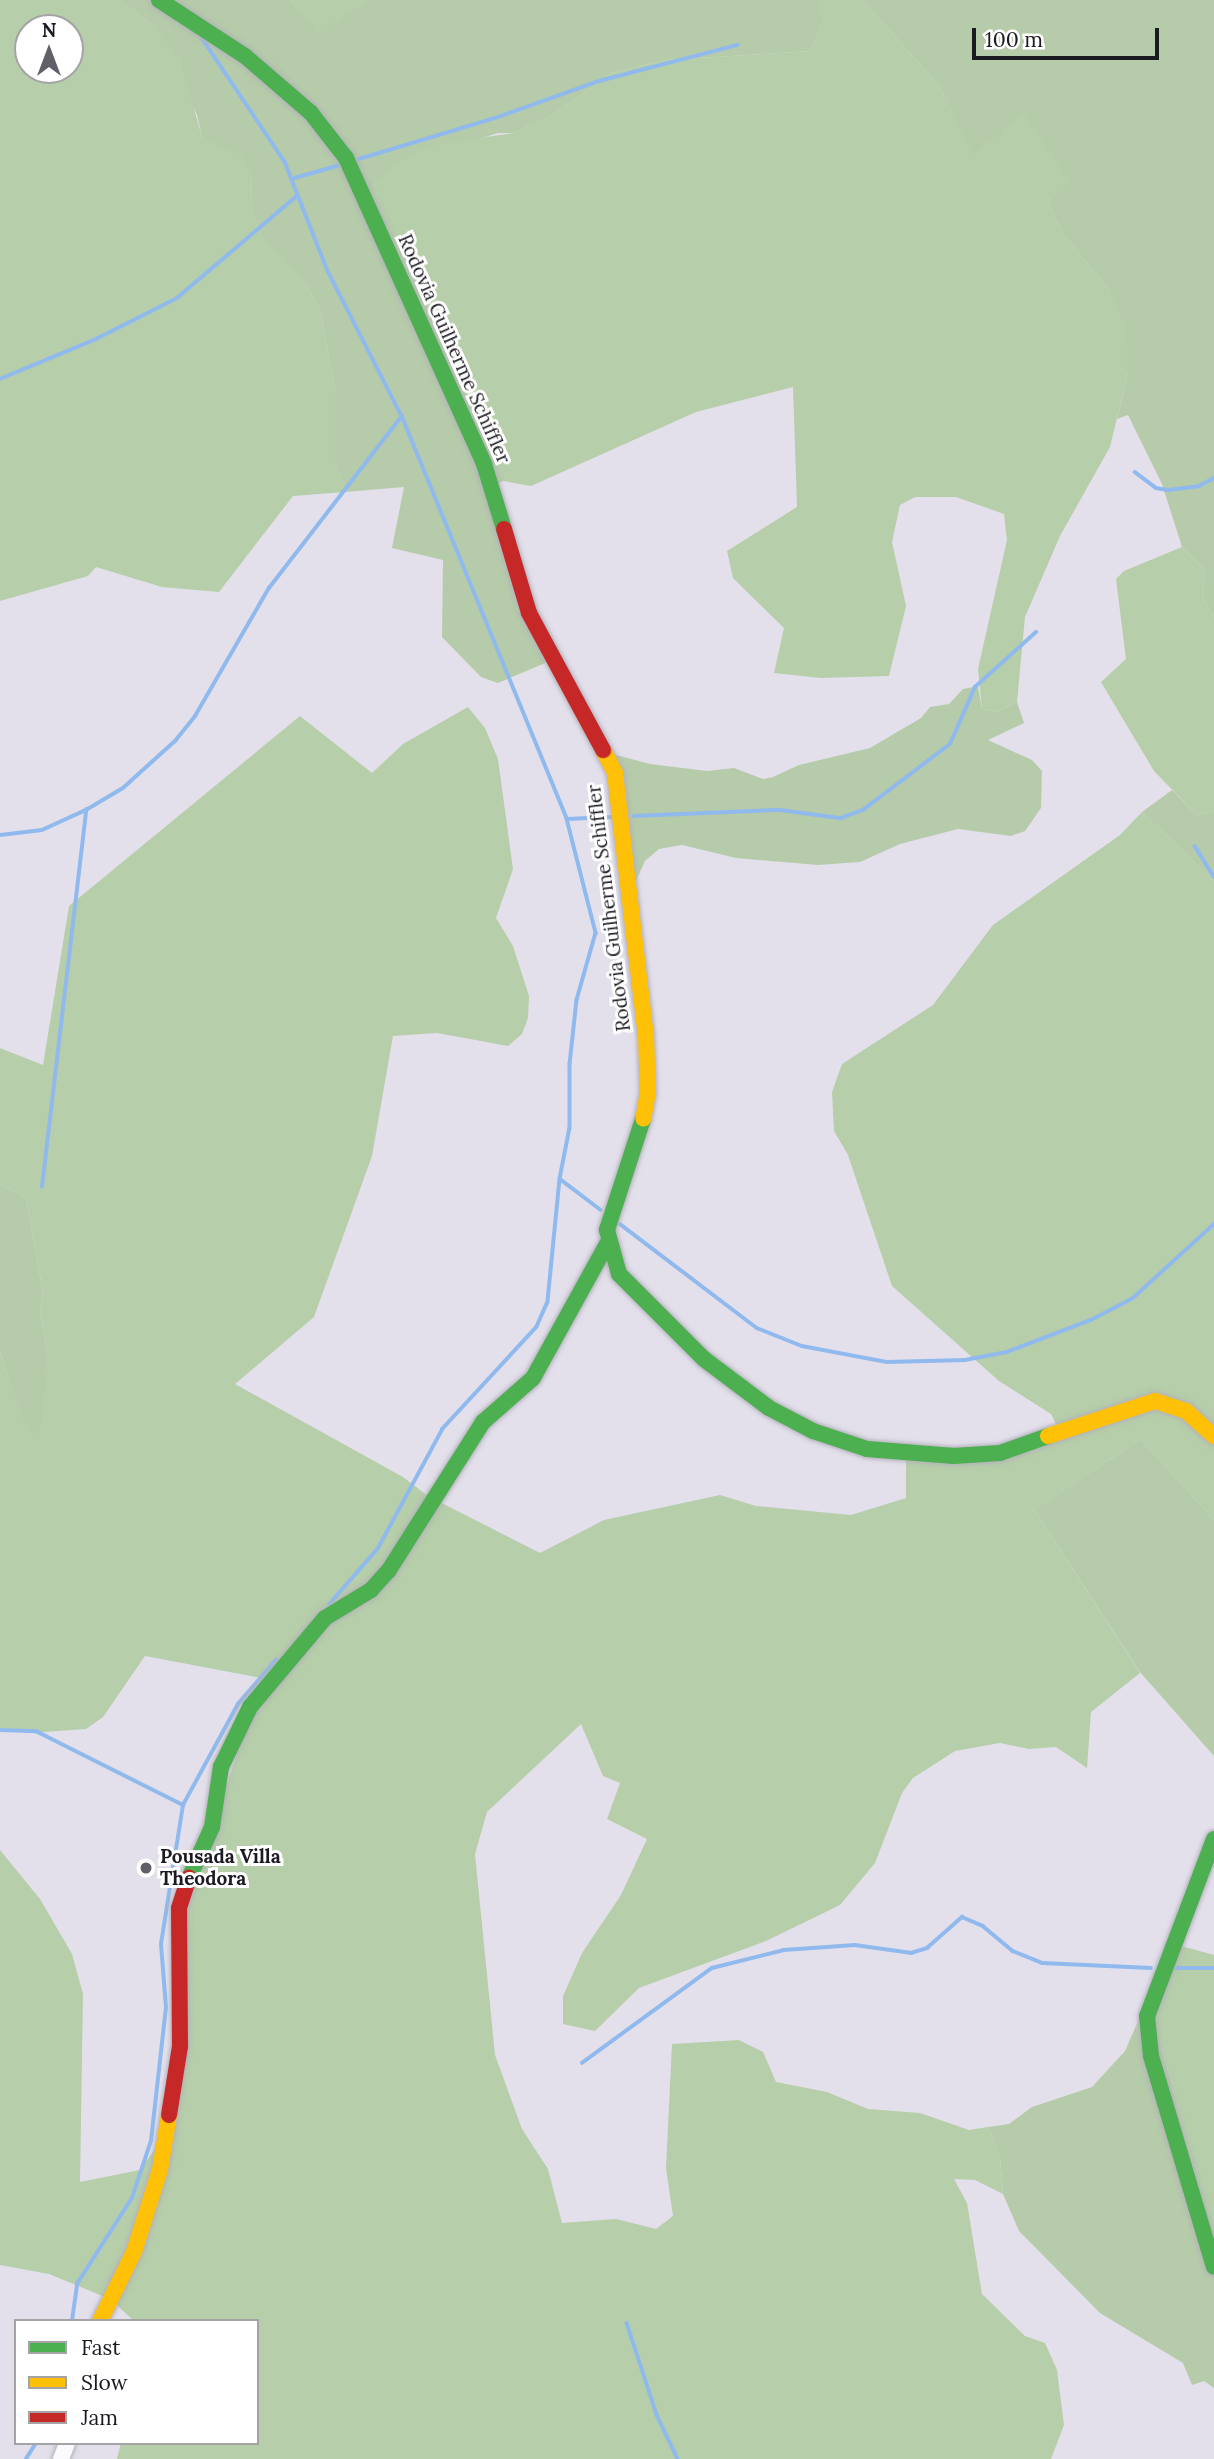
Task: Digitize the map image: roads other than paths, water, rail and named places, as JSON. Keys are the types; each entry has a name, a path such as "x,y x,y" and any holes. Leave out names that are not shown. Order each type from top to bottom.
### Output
{"street":[{"name":"Rodovia Guilherme Schiffler","path":"159,0 245,56 311,113 346,158 484,464 529,613 615,773 646,1036 648,1092 640,1137 610,1217 608,1242"},
{"path":"608,1242 614,1264 628,1286 704,1359 769,1409 813,1431 867,1449 954,1456 1000,1453 1058,1436 1139,1403 1155,1401 1186,1411 1214,1436"},
{"path":"101,2319 134,2252 160,2170 180,2046 179,1908 212,1826 221,1768 232,1737 250,1707 325,1618 371,1590 389,1570 483,1422 533,1378 608,1242"},
{"path":"1214,1839 1147,2016 1151,2056 1214,2267"}],"waterway":[{"path":"202,38 285,162 328,271 402,416 567,819 596,933 577,1000 570,1064 570,1128 560,1179 548,1302 537,1327 443,1429 378,1549 330,1604"},
{"path":"359,159 501,116 599,81 737,45"},
{"path":"291,179 337,166"},
{"path":"0,379 96,339 177,298 297,196"},
{"path":"0,835 42,830 86,810 123,788 175,741 195,716 269,588 402,416"},
{"path":"1135,472 1156,488 1168,490 1199,486 1214,478"},
{"path":"634,816 780,810 841,818 863,810 950,744 975,687 1036,632"},
{"path":"42,1187 86,810"},
{"path":"567,819 611,817"},
{"path":"1195,846 1214,876"},
{"path":"560,1179 601,1210"},
{"path":"620,1224 757,1328 802,1346 887,1362 965,1360 1007,1352 1091,1320 1133,1298 1214,1224"},
{"path":"72,2319 77,2284 132,2198 151,2141 166,2008 161,1944 183,1805 238,1704 276,1660"},
{"path":"0,1730 36,1731 183,1805"},
{"path":"582,2063 712,1968 784,1950 855,1945 911,1953 927,1948 962,1917 983,1926 1013,1951 1042,1963 1151,1968"},
{"path":"1174,1968 1214,1968"},
{"path":"627,2323 657,2415 678,2459"},
{"path":"26,2459 35,2445"}],"place":[{"name":"Pousada Villa Theodora","path":"146,1868"}]}
